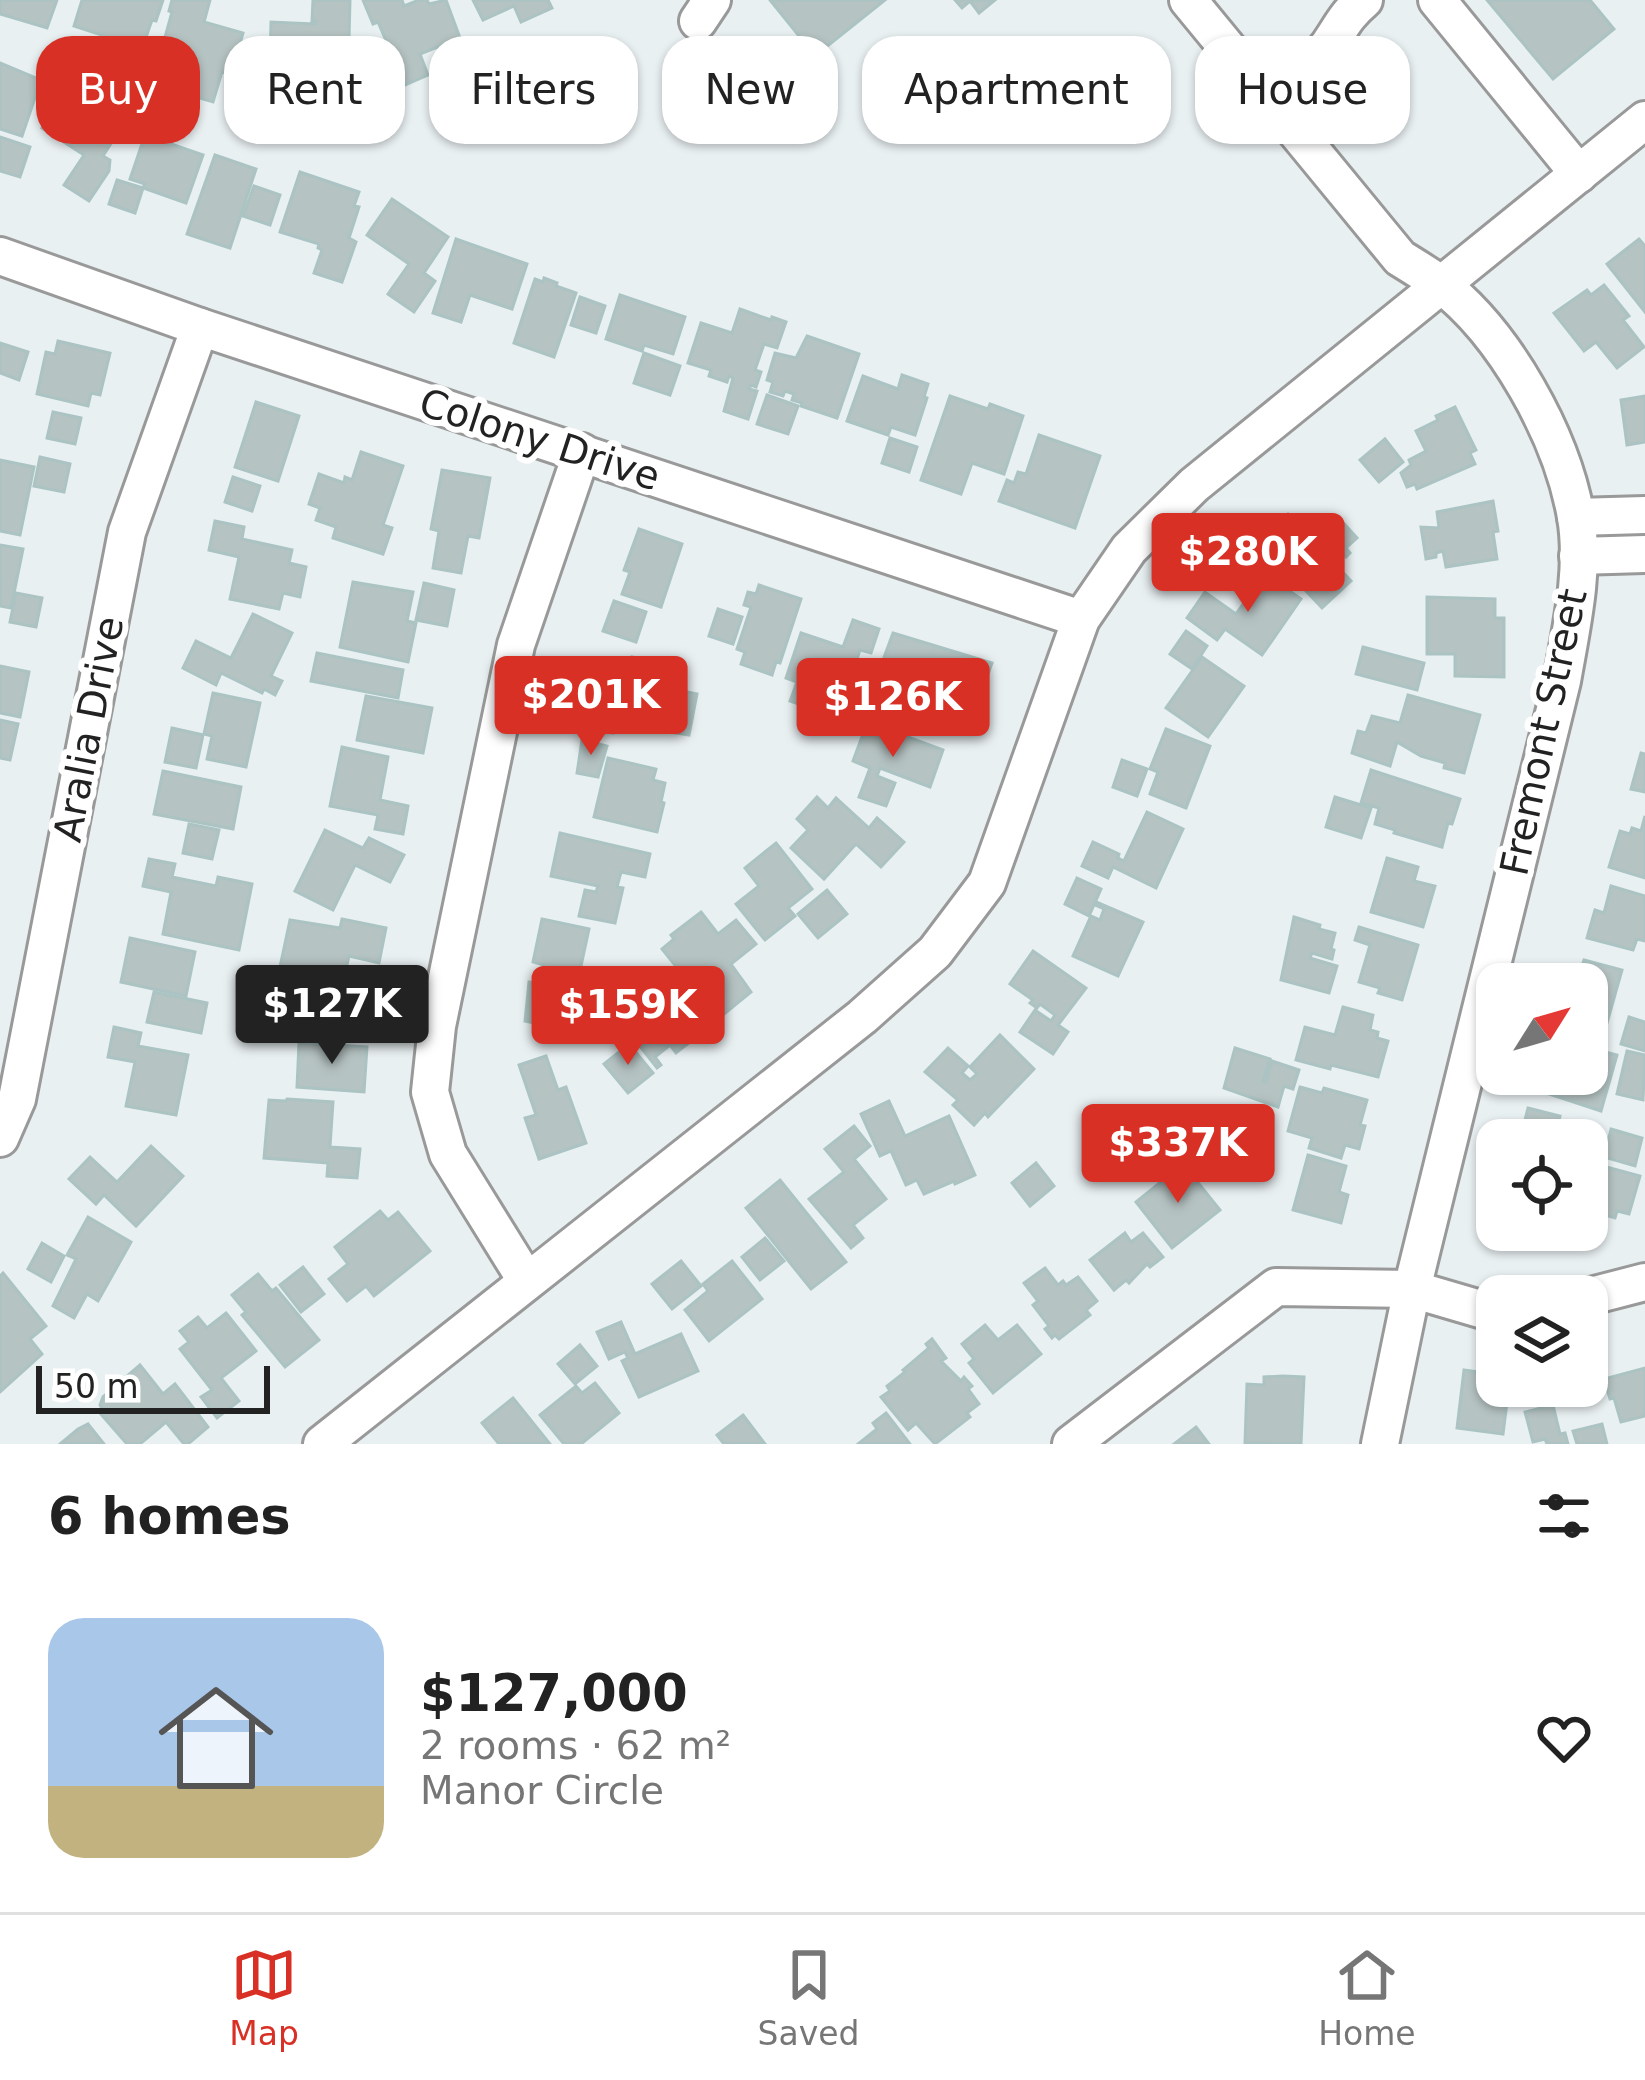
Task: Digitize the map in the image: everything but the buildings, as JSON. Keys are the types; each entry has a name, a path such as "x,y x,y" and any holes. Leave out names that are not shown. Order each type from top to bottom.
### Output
{"street":[{"name":"Fremont Street","path":"1188,0 1217,36"},
{"path":"1334,36 1345,16 1364,0"},
{"path":"1437,0 1579,174"},
{"path":"322,1444 862,1017 935,952 988,883 1081,619 1129,549 1194,485 1645,120"},
{"name":"Fremont Street","path":"1306,144 1400,258 1442,286 1493,338 1531,393 1557,452 1576,517 1573,621 1562,682 1412,1289 1380,1444"},
{"name":"Colony Drive","path":"0,256 200,327 1081,619"},
{"name":"Aralia Drive","path":"0,1138 17,1099 127,532 200,327"},
{"path":"526,1280 448,1154 430,1092 437,1026 516,645 582,452"},
{"path":"1576,517 1645,515"},
{"path":"1578,556 1645,554"},
{"path":"1608,1292 1645,1282"},
{"path":"1071,1444 1276,1287 1412,1289 1476,1308"}]}
